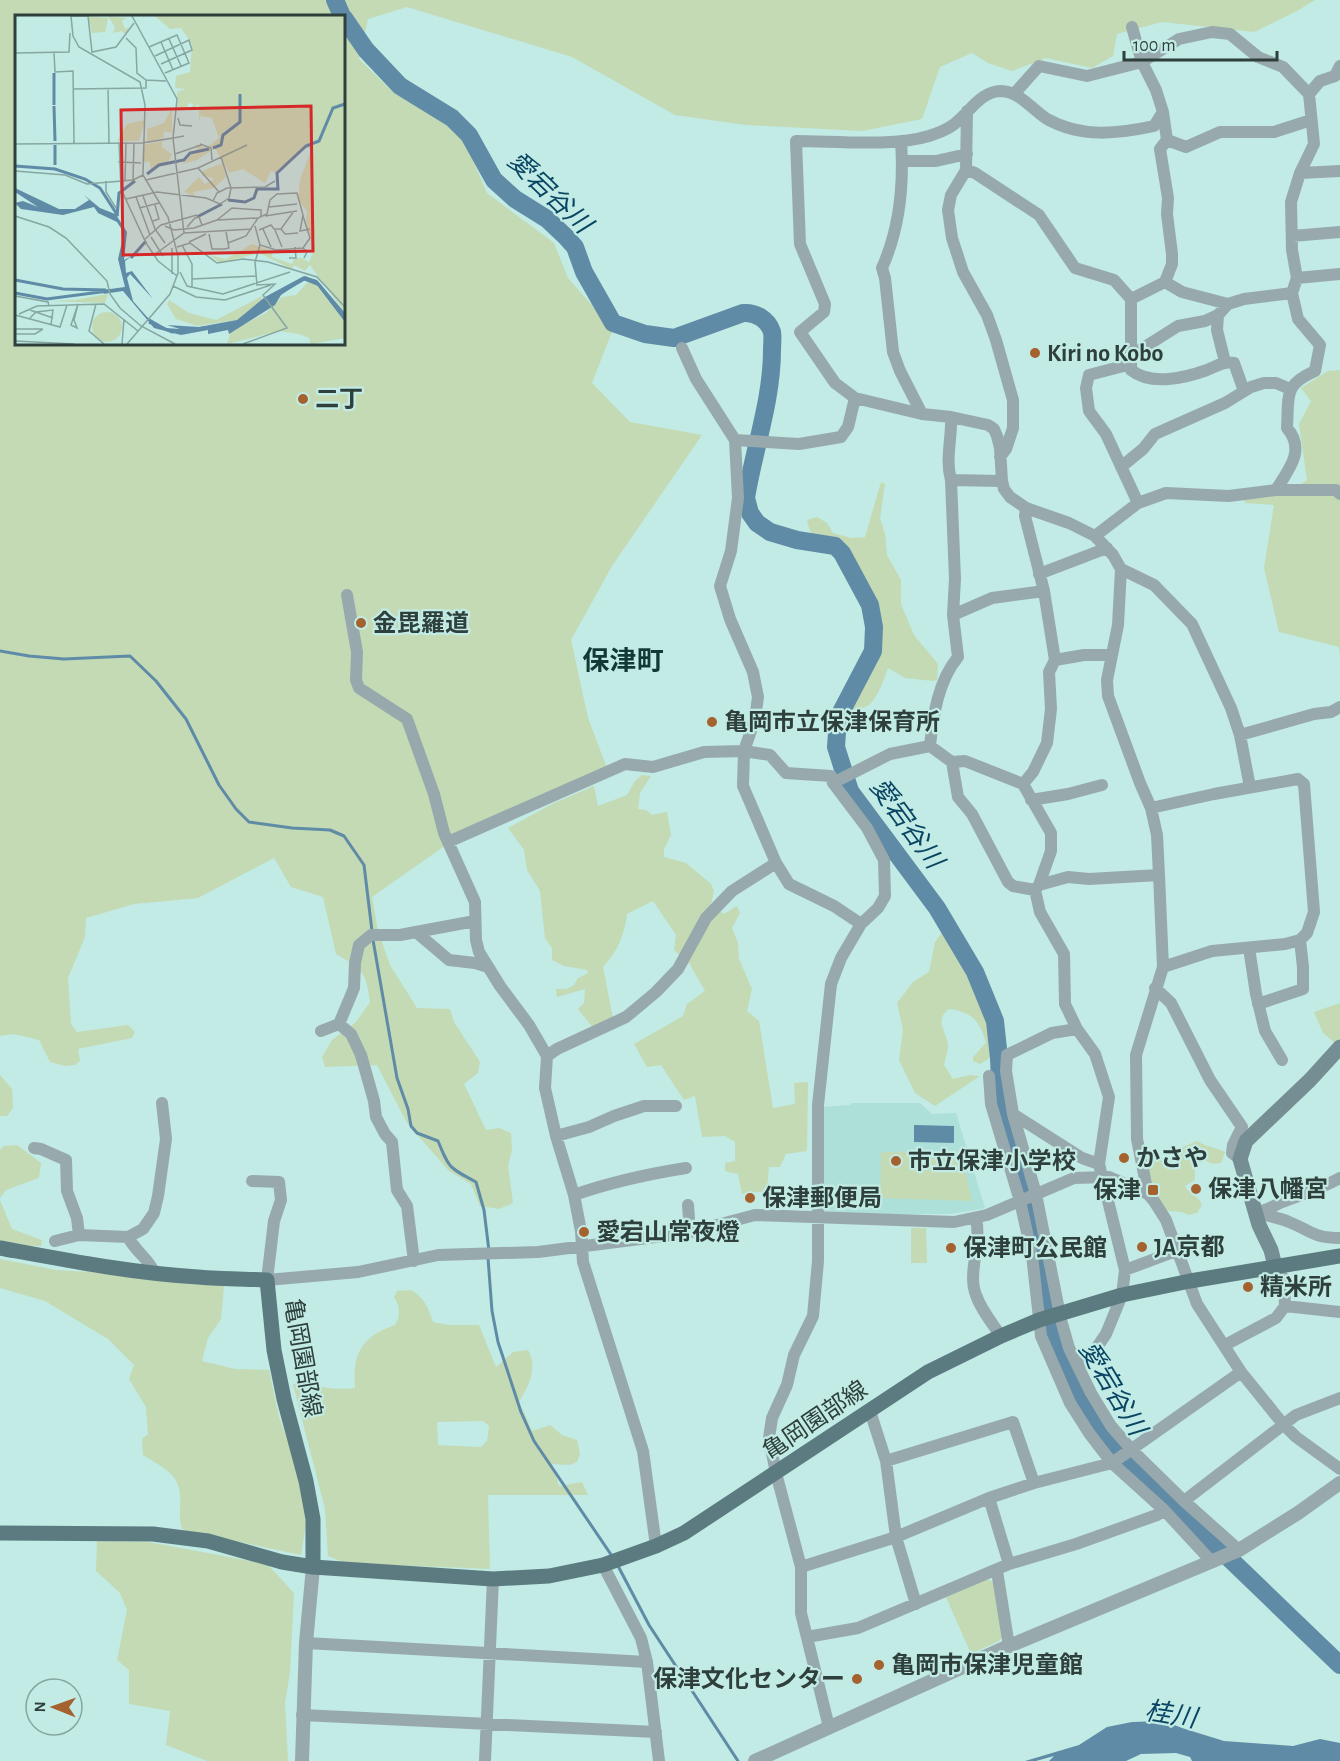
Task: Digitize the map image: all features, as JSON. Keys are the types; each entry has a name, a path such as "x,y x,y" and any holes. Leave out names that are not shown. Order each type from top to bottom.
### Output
{"main road":[{"path":"1275,1266 1240,1158 1246,1141 1310,1080 1340,1047"},
{"name":"亀岡園部線","path":"0,1248 69,1261 154,1272 197,1277 267,1280 274,1350 284,1400 302,1462 313,1519 313,1567"},
{"name":"亀岡園部線","path":"0,1533 153,1534 208,1541 282,1562 313,1567 493,1579 549,1576 611,1563 684,1533 928,1372 1001,1336 1050,1317 1122,1295 1190,1281 1340,1256"}],"street":[{"path":"1131,27 1142,62 1156,90 1167,141"},
{"path":"1015,93 1039,66 1087,76 1142,62 1179,39 1212,32 1230,34 1258,57 1283,67 1309,94 1314,144 1300,173 1291,202 1297,278 1292,293 1298,319 1320,345 1315,371 1297,380 1290,389 1287,428 1295,437 1296,451 1292,464 1276,490"},
{"path":"1309,94 1320,81 1335,76 1340,66"},
{"path":"1162,112 1154,126 1127,132 1108,134 1069,129 1045,118 1015,93 999,91 976,102 951,127 928,136 901,141 796,141 800,244 825,304 824,312 800,332 836,383 855,398 922,414 988,424 994,429 999,448 1004,489 1016,503 1069,523 1095,536 1107,548 1121,569 1154,585 1192,624 1223,688 1240,735 1250,788"},
{"path":"967,111 966,170 951,195 948,210 952,238 963,272 987,315 1013,400 1013,428 1006,449 1000,457"},
{"path":"1167,141 1186,147 1220,132 1274,132 1311,120"},
{"path":"901,141 901,194 892,245 882,268 893,352 922,414"},
{"path":"1131,299 1165,282 1172,264 1167,214 1168,198 1160,149 1167,141"},
{"path":"902,161 936,161 967,154"},
{"path":"966,170 975,173 1039,215 1075,268 1114,280 1131,299 1131,370 1140,377 1179,378 1226,362 1234,363 1244,391"},
{"path":"1300,173 1340,171"},
{"path":"1292,236 1340,232"},
{"path":"1297,278 1340,274"},
{"path":"1165,282 1182,292 1228,304"},
{"path":"1138,503 1106,434 1089,411 1086,388 1089,375 1132,360 1178,326 1205,321 1218,315 1228,304 1244,299 1292,293"},
{"path":"1218,315 1217,330 1226,362"},
{"path":"682,348 696,380 735,441 738,498 731,551 720,586 730,619 753,672 758,697 755,719 744,751 743,786 776,863 789,884 834,906 861,924"},
{"path":"1121,467 1143,449 1155,434 1225,403 1251,387 1264,383 1276,383 1290,389"},
{"path":"735,441 799,444 841,437 848,427 855,398"},
{"path":"930,746 939,698 948,673 958,657 953,615 955,579 951,480 947,457 951,417"},
{"path":"951,480 1002,481"},
{"path":"1095,536 1138,503 1166,493 1228,496 1276,490 1336,490 1340,494"},
{"path":"1023,784 1033,772 1047,743 1050,709 1049,672 1055,660 1044,591 1025,516 1026,508"},
{"path":"1039,574 1107,548"},
{"path":"1121,569 1118,625 1107,680 1108,696 1151,808 1157,836 1159,874 1163,967 1136,1055 1137,1139 1148,1194 1166,1220 1197,1304 1241,1372 1296,1437 1340,1469"},
{"path":"953,615 992,598 1044,591"},
{"path":"346,595 357,652 356,680 359,688 407,719 448,842 475,902 476,940 488,967 529,1025 547,1056 545,1088 556,1136 574,1195 581,1231 583,1262 623,1388 632,1409 643,1451 656,1546"},
{"path":"1055,660 1084,655 1111,656"},
{"path":"1240,735 1314,714 1331,712 1340,707"},
{"path":"836,781 890,754 930,746 952,762 965,761 1023,784 1051,832 1051,851 1037,888 1040,912 1064,954 1065,1004 1077,1029 1095,1054 1109,1097 1100,1170 1125,1270 1122,1295 1101,1343 1078,1367"},
{"path":"448,842 625,764 654,767 704,752 744,751 770,755 786,773 831,776 867,828 884,860 885,896 878,908 861,924 841,958 831,984 818,1105 818,1261 813,1316 794,1355 787,1385 772,1418 770,1438 776,1473 801,1567 801,1613 830,1727"},
{"path":"952,762 958,797 972,814 1008,882 1013,886 1037,888 1068,877 1089,879 1159,874"},
{"path":"1151,808 1298,779 1304,784 1314,912 1307,933 1300,940 1285,944 1212,951 1163,967"},
{"path":"1031,800 1102,785"},
{"path":"547,1056 557,1049 626,1017 656,992 678,969 706,918 732,891 776,863"},
{"path":"321,1031 339,1023 354,988 355,963 359,945 371,935 416,932 475,921"},
{"path":"416,932 448,960 488,967"},
{"path":"1258,1004 1303,989 1300,940"},
{"path":"1249,948 1265,1031 1282,1060"},
{"path":"1155,988 1171,1003 1210,1080 1242,1127 1233,1145 1232,1153 1240,1158"},
{"path":"339,1023 351,1034 360,1054 374,1101 376,1117 392,1142 397,1190 407,1206 414,1261"},
{"path":"1077,1029 1052,1033 1007,1055 1006,1071 1013,1114 1050,1317 1041,1336 1070,1403 1089,1433 1114,1462 1215,1560"},
{"path":"989,1076 991,1104 1028,1197 1034,1265 1050,1317 1111,1426 1129,1451 1237,1551"},
{"path":"55,1241 79,1235 128,1237 142,1229 154,1213 166,1139 162,1102"},
{"path":"556,1136 589,1127 644,1106 676,1106"},
{"path":"1013,1114 1100,1170 1148,1194"},
{"path":"34,1148 66,1160 67,1191 77,1218 79,1235"},
{"path":"574,1195 602,1185 647,1174 686,1168"},
{"path":"252,1181 279,1182 281,1200 274,1221 267,1280 358,1272 438,1255 538,1252 690,1232 755,1215 954,1222 976,1219 1074,1178 1100,1170"},
{"path":"1256,1212 1268,1211 1277,1204 1340,1178"},
{"path":"688,1205 690,1232"},
{"path":"1256,1212 1290,1222 1322,1238 1340,1238"},
{"path":"976,1219 979,1230 974,1276 975,1293 1001,1336"},
{"path":"128,1237 154,1272"},
{"path":"1125,1270 1176,1251"},
{"path":"1225,1345 1276,1318 1285,1306 1284,1279 1275,1266"},
{"path":"1285,1306 1340,1312"},
{"path":"801,1567 897,1537 989,1498 1034,1483 1114,1462 1241,1372"},
{"path":"1184,1501 1296,1415 1340,1398"},
{"path":"870,1411 886,1461 897,1537 916,1604"},
{"path":"886,1461 1013,1422 1034,1483"},
{"path":"755,1761 1009,1646 1237,1551 1298,1513 1340,1483"},
{"path":"989,1498 1009,1564"},
{"path":"807,1637 858,1628 1009,1564 1086,1540 1164,1510"},
{"path":"611,1563 641,1638 647,1662 659,1761"},
{"path":"302,1761 306,1643 313,1567"},
{"path":"997,1571 1009,1646"},
{"path":"485,1761 493,1579"},
{"path":"306,1643 647,1662"},
{"path":"302,1714 656,1732"}],"shaded area":[{"name":"市立保津小学校","path":"852,1103 920,1103 932,1114 956,1113 985,1208 951,1214 820,1211 822,1107"},
{"path":"914,1125 954,1126 954,1143 914,1142"},
{"path":"1164,1721 1224,1741 1293,1746 1320,1739 1340,1743 1340,1761 1192,1761 1190,1757 1176,1753 1141,1754 1126,1761 1049,1761 1054,1756 1036,1761 1025,1761 1079,1745 1107,1727 1132,1722"}],"green space":[{"path":"0,0 1315,0 1254,32 1162,22 1117,34 1113,56 1092,68 1046,58 1012,71 988,63 972,53 940,67 922,119 862,131 746,125 675,115 572,57 407,7 368,19 359,59 394,93 448,124 465,141 487,193 554,243 568,278 613,329 592,383 630,422 702,435 612,566 571,640 588,718 607,768 473,826 372,897 378,931 390,965 417,1008 450,1009 454,1022 480,1062 478,1073 464,1084 486,1130 499,1128 511,1133 512,1150 508,1166 513,1203 499,1209 480,1206 471,1184 449,1171 407,1123 377,1065 325,1067 322,1057 332,1040 356,1022 370,1002 367,984 358,968 336,954 323,897 291,887 274,858 198,898 134,904 86,918 85,937 68,978 71,1024 77,1032 128,1025 135,1032 132,1038 78,1049 80,1061 75,1065 65,1066 50,1062 39,1040 14,1034 0,1036"},
{"path":"1340,370 1340,657 1339,647 1279,632 1264,568 1274,505 1245,503 1243,497 1286,494 1307,480 1299,424 1311,401 1301,388 1328,371"},
{"path":"881,482 885,484 880,518 885,534 887,555 901,580 901,604 914,635 938,664 937,680 905,678 888,668 878,693 869,705 844,711 839,707 838,702 852,688 858,667 864,662 870,644 880,642 881,638 856,569 836,543 811,533 807,522 817,517 827,523 833,533 851,538 865,537"},
{"path":"642,775 651,776 640,793 638,809 646,810 652,815 667,812 671,835 664,849 664,857 686,863 711,884 714,891 711,905 724,914 737,906 740,913 732,928 738,943 739,959 752,989 747,1011 759,1021 773,1108 795,1104 794,1083 808,1082 807,1151 786,1154 780,1167 769,1167 767,1191 742,1194 738,1174 725,1171 725,1163 735,1161 735,1142 725,1136 702,1137 695,1096 684,1100 661,1065 647,1067 634,1044 683,1016 687,1004 705,991 689,963 674,950 676,935 653,901 627,914 620,942 603,967 613,1018 594,1029 578,1009 584,1003 585,989 557,997 556,989 566,989 574,985 578,978 588,973 587,970 564,966 552,960 552,948 545,938 540,891 527,870 524,850 508,828 552,804 594,786 598,806 627,795 635,781"},
{"path":"942,932 982,999 993,1036 995,1055 980,1064 973,1061 973,1057 986,1043 981,1029 969,1015 949,1009 942,1017 942,1026 948,1045 944,1065 953,1079 970,1075 980,1076 935,1106 915,1093 899,1060 903,1030 897,1003 913,982 929,972 935,942"},
{"path":"1340,1003 1340,1038 1335,1043 1323,1033 1314,1012"},
{"path":"0,1075 12,1089 13,1108 7,1116 0,1116"},
{"path":"1197,1141 1225,1152 1221,1163 1213,1164 1206,1161 1195,1165 1195,1180 1185,1186 1201,1202 1202,1205 1197,1213 1188,1215 1169,1211 1157,1196 1147,1157 1166,1162 1169,1161 1173,1151"},
{"path":"17,1145 41,1163 39,1178 6,1190 0,1198 0,1150 4,1146"},
{"path":"961,1151 972,1201 880,1198 881,1152"},
{"path":"0,1200 12,1229 42,1240 41,1246 0,1242"},
{"path":"911,1228 926,1228 927,1263 911,1263"},
{"path":"0,1259 56,1270 123,1274 224,1286 221,1319 208,1338 202,1361 235,1369 269,1370 279,1417 299,1472 306,1524 301,1555 183,1530 180,1519 179,1488 176,1481 166,1470 143,1455 142,1439 148,1434 146,1407 129,1379 134,1365 108,1339 45,1301 0,1288"},
{"path":"411,1290 419,1296 428,1308 433,1322 448,1325 479,1325 496,1367 513,1352 528,1350 532,1372 528,1386 517,1405 523,1410 532,1431 550,1425 562,1435 577,1440 580,1454 577,1462 569,1465 552,1464 559,1486 582,1482 588,1495 488,1495 490,1569 345,1563 328,1556 325,1509 293,1384 355,1388 355,1365 361,1348 374,1335 397,1322 399,1311 394,1297 397,1291","holes":["483,1421 489,1426 487,1441 481,1447 438,1445 437,1422"]},
{"path":"97,1541 148,1542 267,1564 294,1593 290,1672 285,1703 288,1761 207,1761 166,1745 170,1711 129,1704 129,1670 117,1660 127,1610 120,1593 96,1571"},
{"path":"987,1579 993,1582 1003,1636 999,1641 971,1654 946,1597"}],"waterway":[{"name":"愛宕谷川","path":"335,0 342,15"},
{"name":"愛宕谷川","path":"345,19 366,50 400,86 452,118 469,135 494,180 515,199 547,219 575,247 584,272 613,323 645,334 674,338 743,313 760,317 770,327 772,339 769,387 746,498 750,513 757,523 770,532 797,540 835,546 842,553 870,605 874,627 873,651 838,718 836,747 850,791 937,908 975,972 995,1021 1001,1104 1037,1236 1053,1335 1066,1372 1109,1440 1129,1462 1340,1665"},
{"path":"0,651 64,659 130,656 156,681 186,719 219,785 236,809 249,822 330,830 344,836 364,865 372,931"},
{"path":"373,940 397,1078 408,1109 411,1126 417,1133 438,1141 451,1166 476,1182 484,1210 489,1251"},
{"path":"488,1258 492,1311 498,1342 521,1412 534,1441 612,1556"},
{"path":"617,1564 649,1625 738,1761"}],"place":[{"name":"Kiri no Kobo","path":"1035,353"},
{"name":"二丁","path":"303,399"},
{"name":"金毘羅道","path":"361,623"},
{"name":"亀岡市立保津保育所","path":"712,722"},
{"name":"かさや","path":"1124,1158"},
{"name":"市立保津小学校","path":"896,1161"},
{"name":"保津八幡宮","path":"1196,1189"},
{"name":"保津","path":"1153,1190"},
{"name":"保津郵便局","path":"750,1198"},
{"name":"愛宕山常夜燈","path":"584,1232"},
{"name":"JA京都","path":"1142,1247"},
{"name":"保津町公民館","path":"951,1248"},
{"name":"精米所","path":"1248,1287"},
{"name":"亀岡市保津児童館","path":"879,1665"},
{"name":"保津文化センター","path":"857,1679"}],"district":[{"name":"保津町","path":"623,661"}],"water label":[{"name":"桂川","path":"1171,1714"}]}
